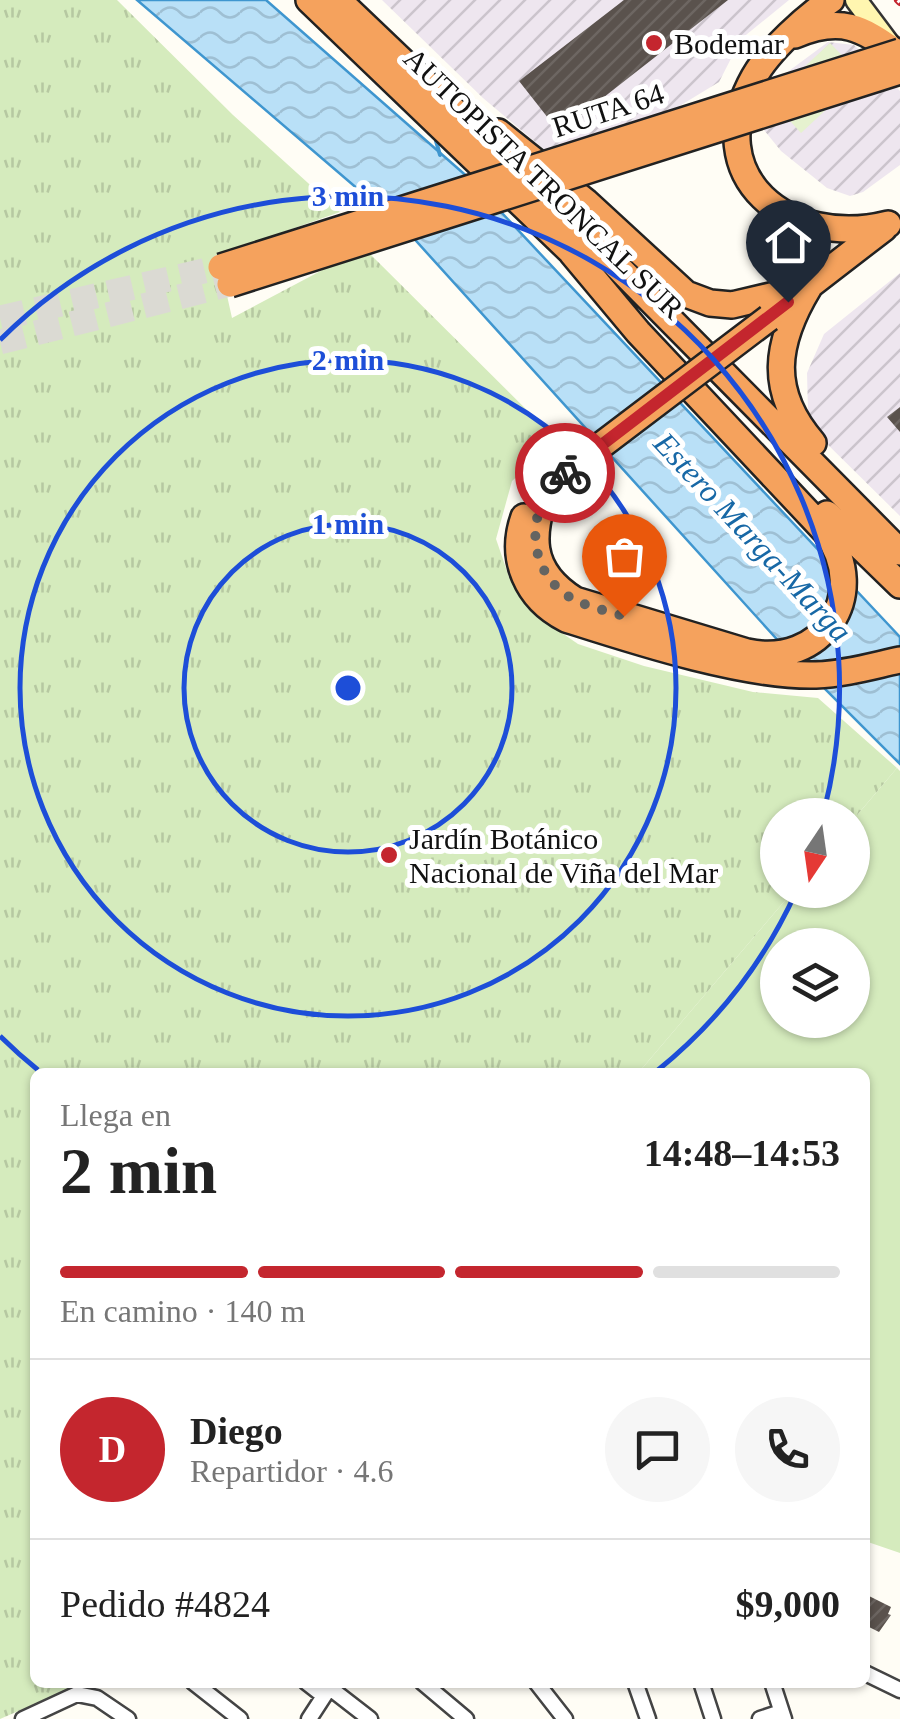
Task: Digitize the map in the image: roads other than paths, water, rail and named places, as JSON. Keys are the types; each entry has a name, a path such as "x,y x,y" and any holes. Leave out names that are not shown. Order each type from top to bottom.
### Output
{"highway":[{"name":"AUTOPISTA TRONCAL SUR","path":"308,0 572,253 900,585"},
{"name":"AUTOPISTA TRONCAL SUR","path":"338,0 615,264 900,552"},
{"path":"819,3 761,65 742,107 739,146 748,177 770,204 800,224 840,231 894,220"},
{"path":"786,40 818,27 844,26 863,30 900,54"},
{"name":"RUTA 64","path":"226,275 900,54"},
{"path":"406,64 586,202 686,294 710,303 732,305 808,286"},
{"path":"894,220 555,481 525,514 518,550 528,586 545,606 578,623 766,671 822,675 900,660"},
{"path":"555,481 537,516 535,540 547,575 564,593 587,604 758,655 782,655 814,641 830,624 844,590 842,565 833,542 638,332 572,253"},
{"path":"808,286 781,360 781,384 787,407 810,441 900,533"}],"main road":[{"path":"856,0 900,54"},
{"path":"871,0 900,54"},
{"path":"819,3 844,26"}],"street":[{"path":"870,1675 900,1690"},
{"path":"201,1688 240,1719"},
{"path":"429,1688 466,1719"},
{"path":"541,1688 565,1719"},
{"path":"637,1688 648,1719"},
{"path":"703,1688 713,1719"},
{"path":"760,1719 783,1716 774,1688"},
{"path":"309,1719 329,1689 370,1719"},
{"path":"28,1718 78,1694 97,1698 128,1719"}],"water":[{"name":"Estero Marga-Marga","path":"137,0 266,0 471,180 900,637 900,764 793,657 408,232"}],"waterway":[{"path":"436,141 440,155"}],"tunnel":[{"path":"0,318 221,267"},
{"path":"0,342 230,284"}],"place":[{"name":"Bodemar","path":"654,43"},
{"name":"Jardín Botánico Nacional de Viña del Mar","path":"389,855"}]}
